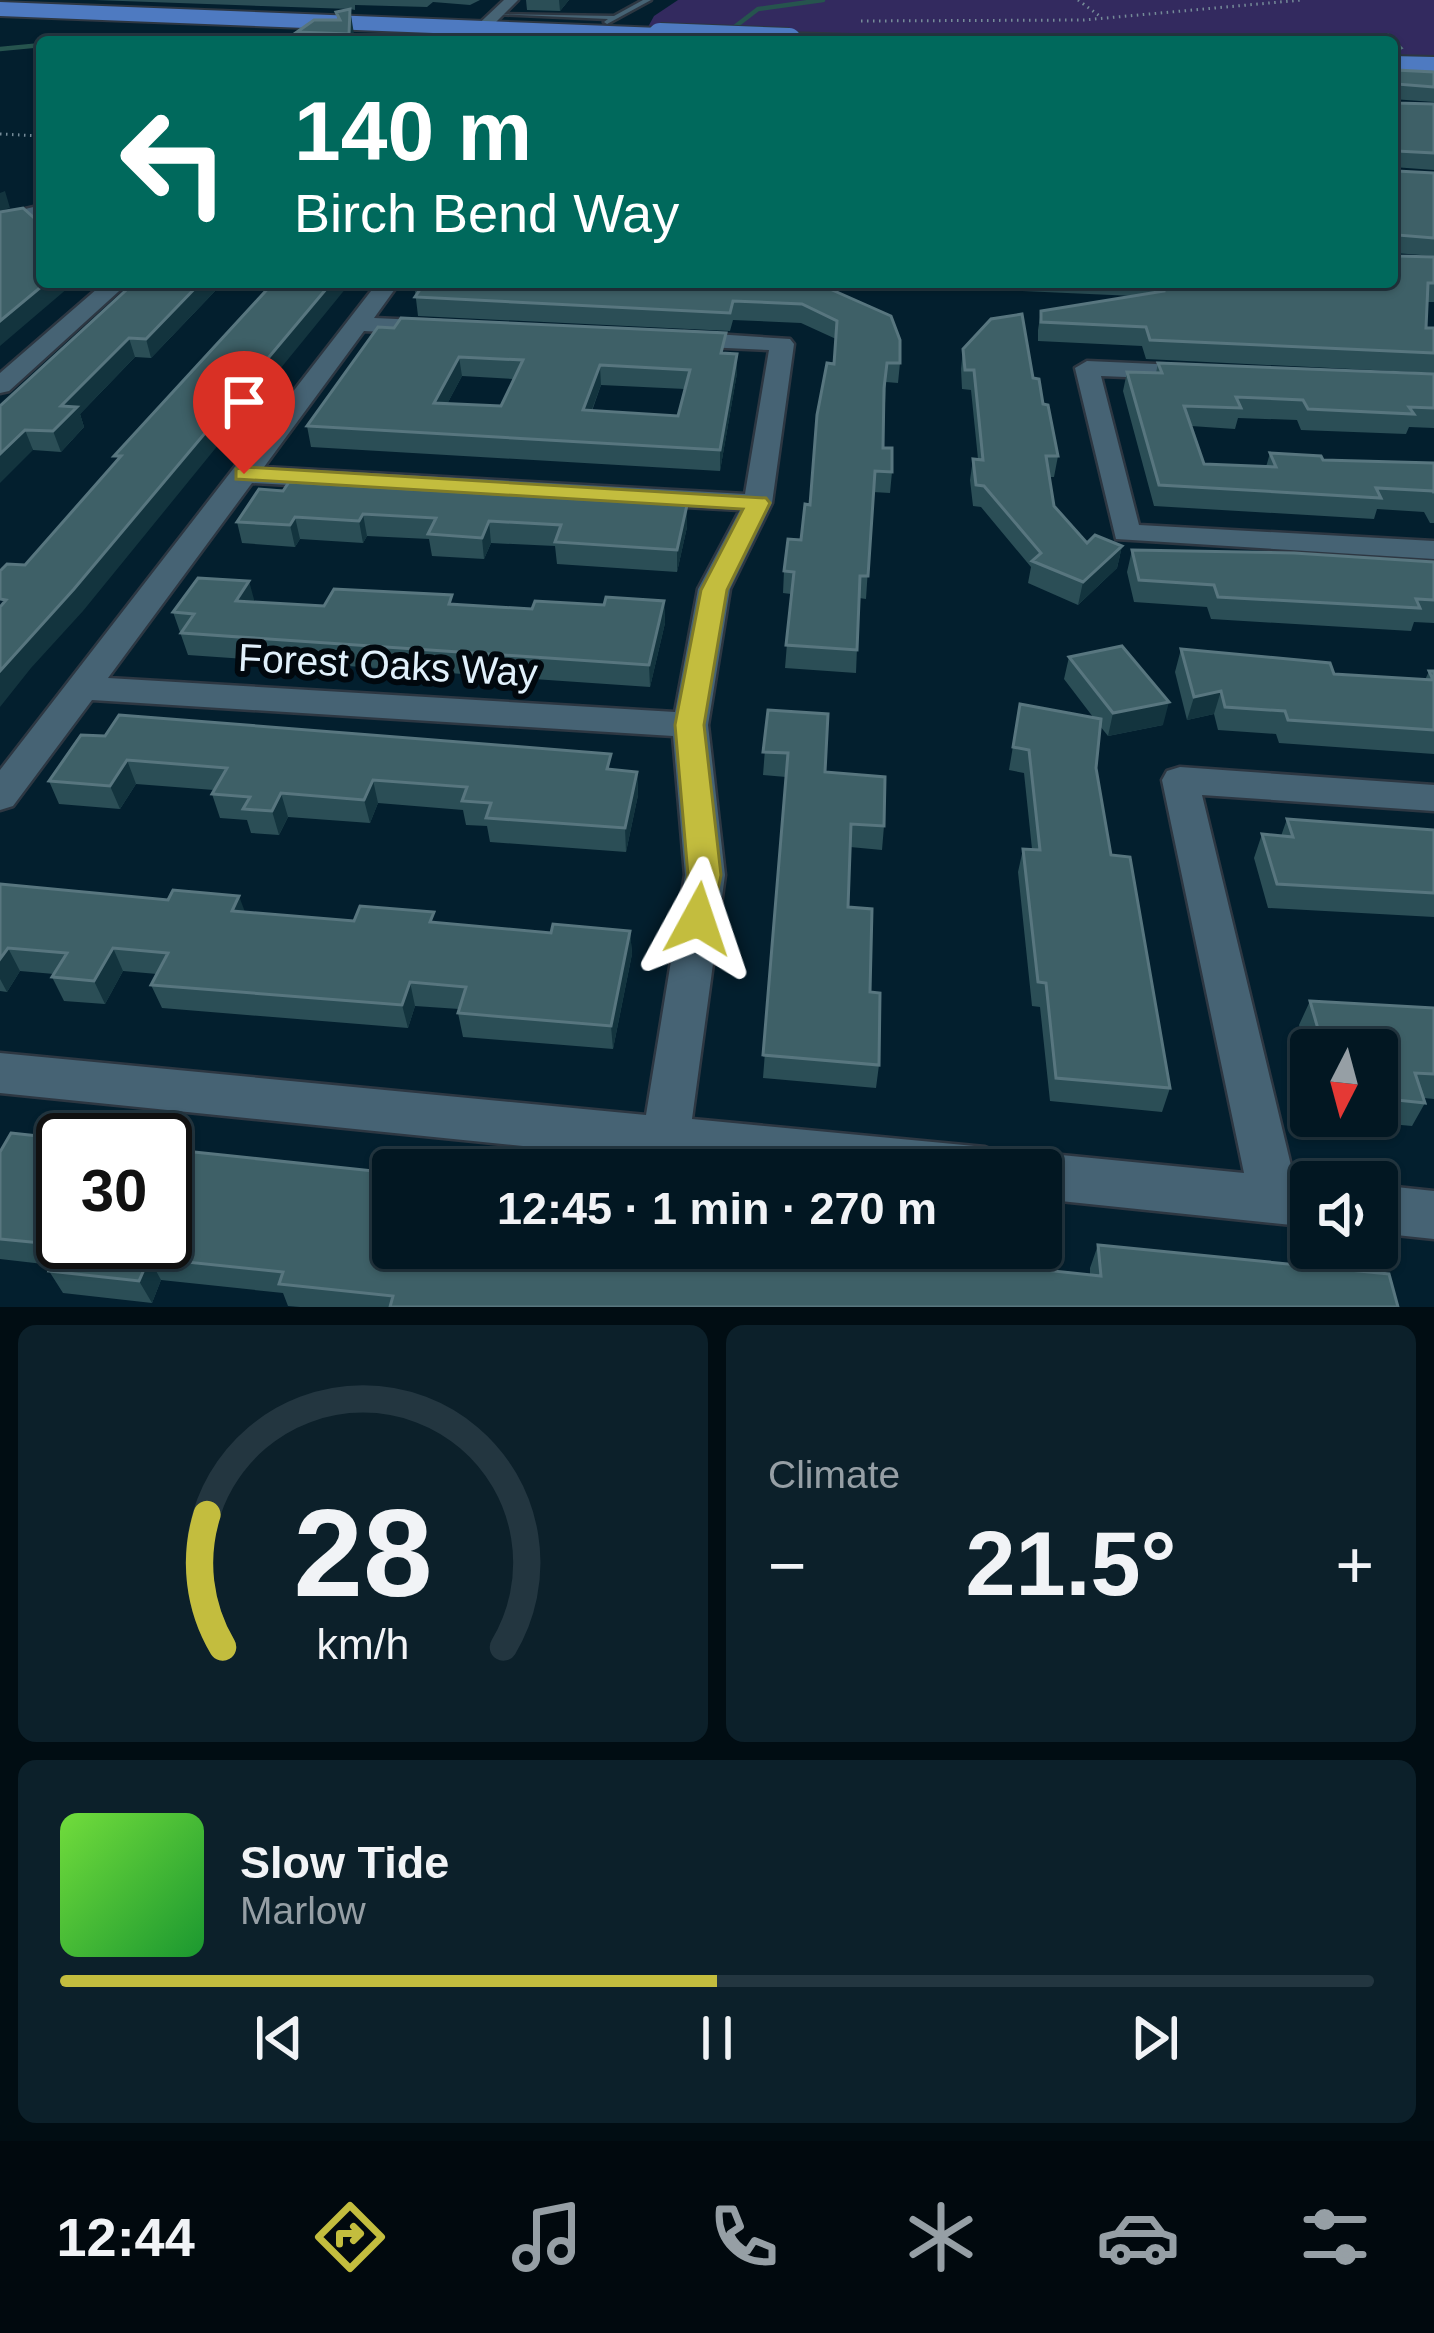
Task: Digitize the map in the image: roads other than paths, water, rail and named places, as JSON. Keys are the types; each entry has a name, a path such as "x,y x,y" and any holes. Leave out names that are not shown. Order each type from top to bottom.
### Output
{"main road":[{"path":"0,13 553,36"},
{"path":"0,13 335,33 604,25 703,36"},
{"path":"820,36 850,32"},
{"path":"1398,63 1434,64"},
{"path":"1398,73 1434,74"}],"street":[{"path":"480,30 512,0"},
{"path":"0,221 36,213"},
{"path":"0,386 111,288"},
{"path":"0,797 385,288"},
{"path":"358,324 476,329"},
{"path":"664,338 782,344 758,503 714,590 690,725 705,875 666,1138"},
{"path":"1226,374 1087,368 1126,533 1434,550"},
{"path":"244,474 758,503"},
{"name":"Forest Oaks Way","path":"82,688 690,725"},
{"path":"1290,1190 1180,780 1434,798"},
{"path":"0,1072 776,1149"},
{"path":"1062,1178 1290,1201"},
{"path":"1398,1211 1434,1215"}],"lane":[{"path":"576,16 591,0"},
{"path":"480,30 576,16 604,25 648,0"}],"waterway":[{"path":"728,32 758,9 823,0"},
{"path":"0,49 36,46"}]}
